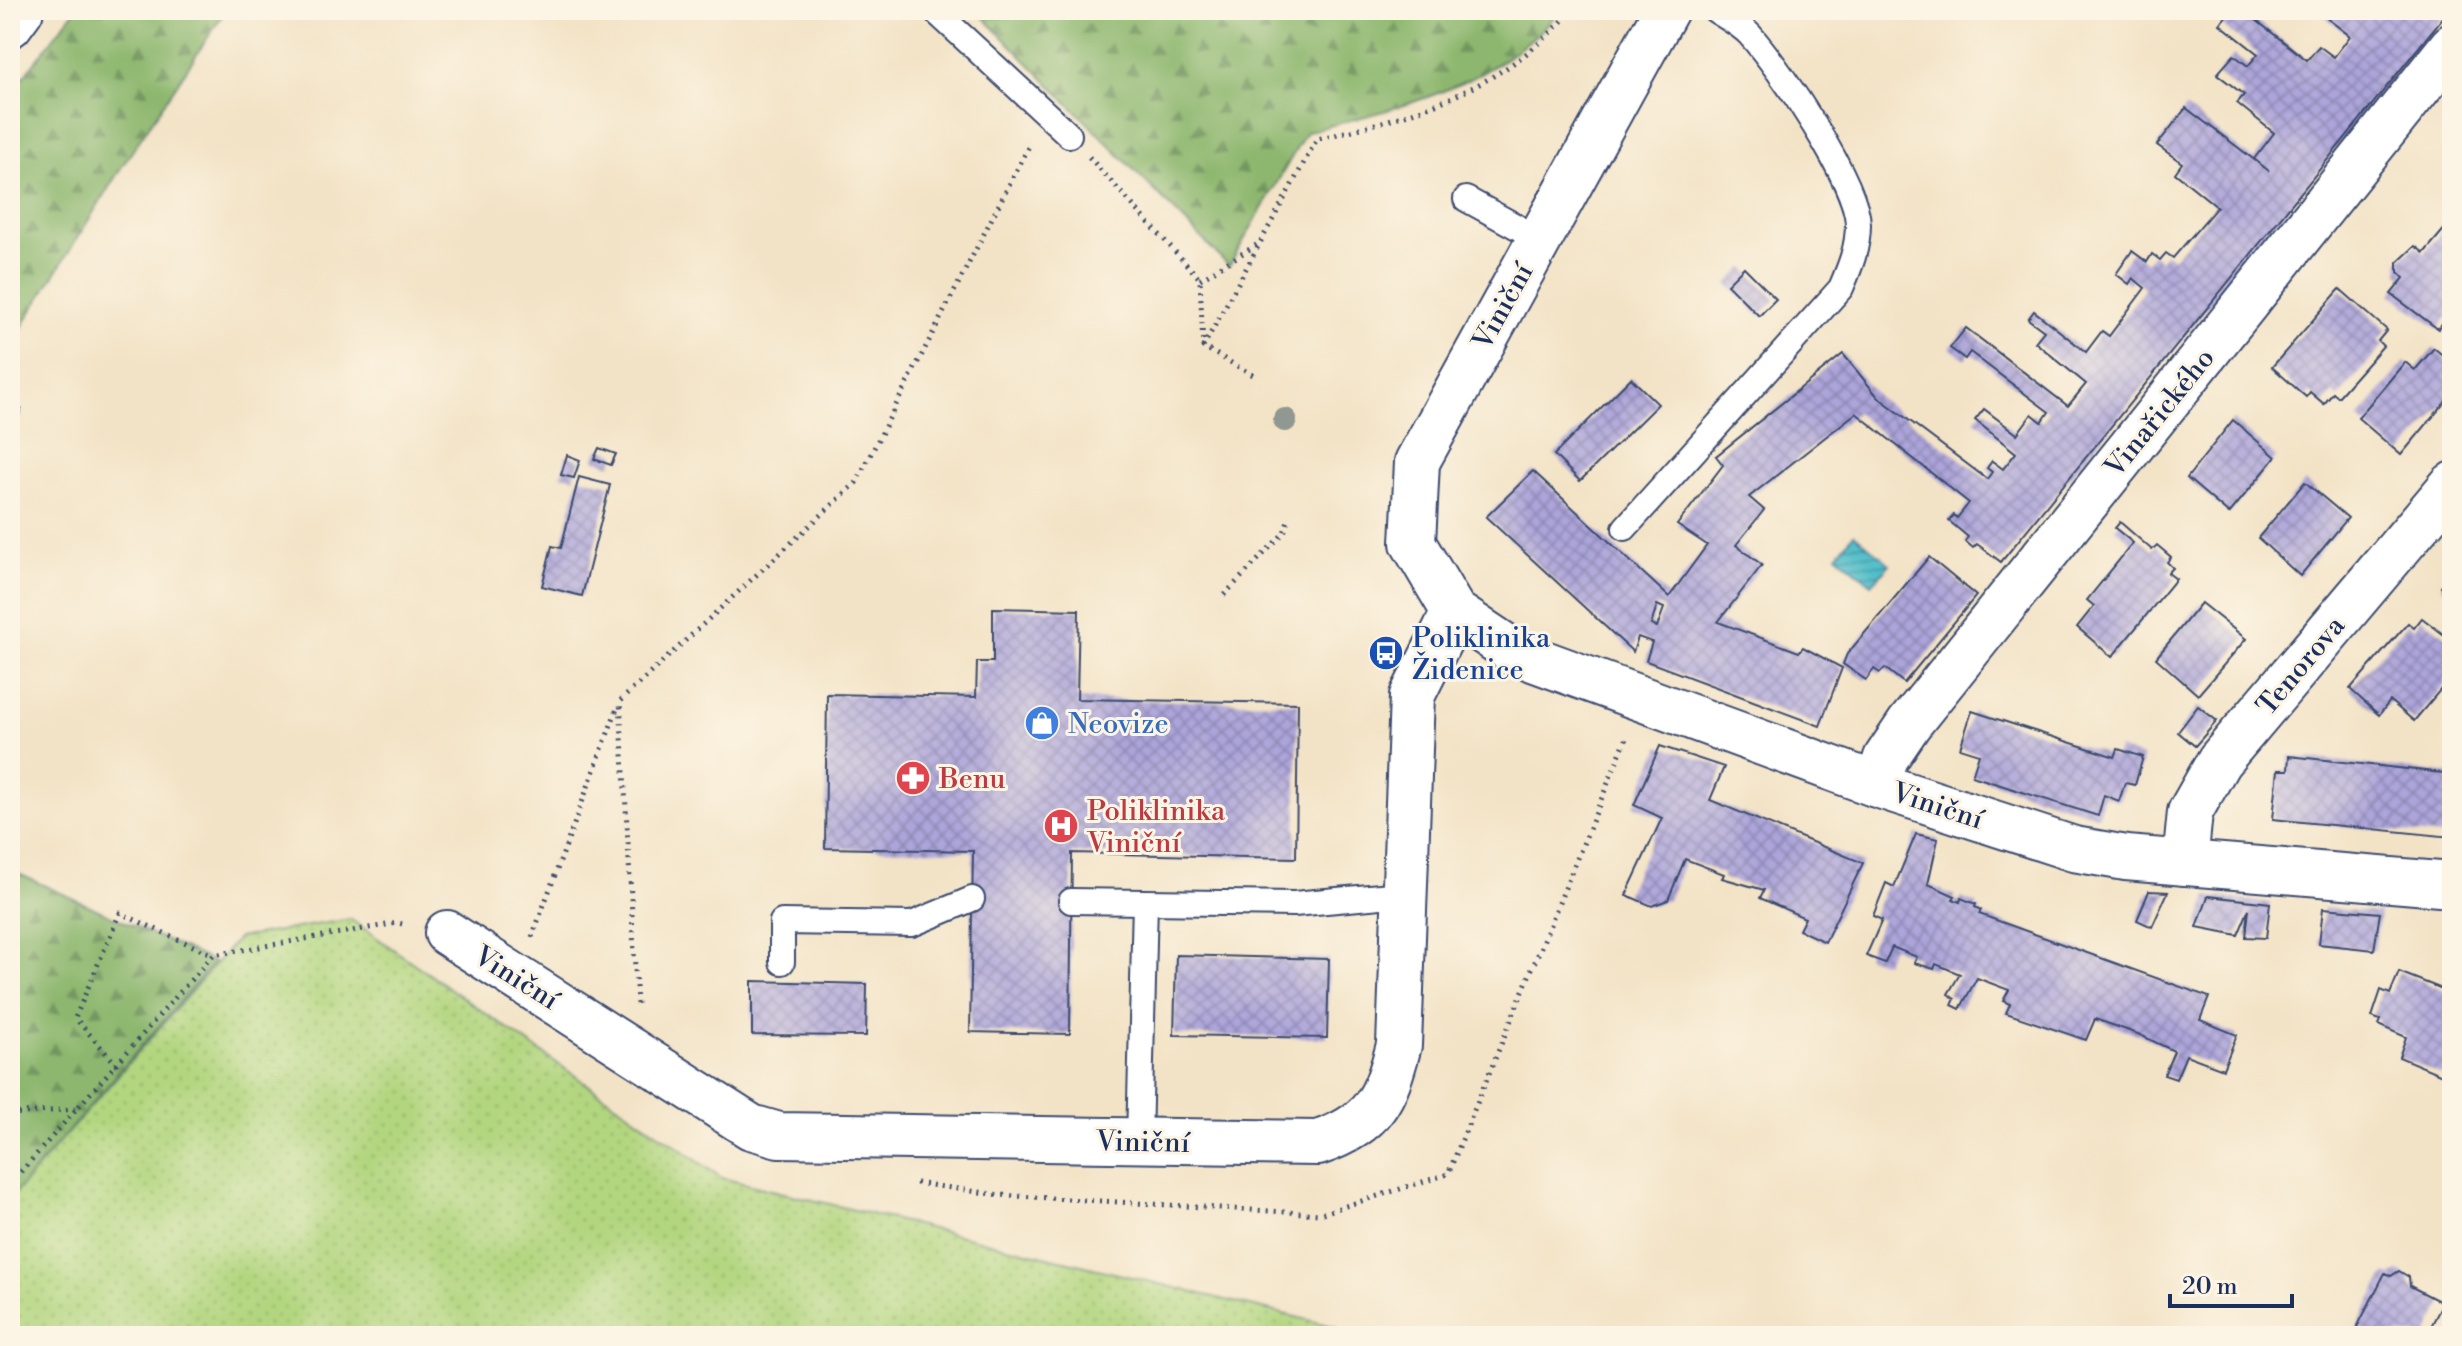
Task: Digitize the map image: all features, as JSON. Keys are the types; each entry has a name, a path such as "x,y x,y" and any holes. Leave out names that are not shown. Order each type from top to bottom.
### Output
{"street":[{"path":"10,25 21,10"},
{"name":"Viniční","path":"1666,10 1417,462 1413,543 1454,612 1514,652 1641,701 1877,785 2074,849 2126,858 2452,885"},
{"name":"Vinařického","path":"1877,785 1886,758 1909,724 2452,46"},
{"name":"Tenorova","path":"2185,863 2190,812 2219,761 2452,485"},
{"name":"Viniční","path":"447,933 751,1127 779,1135 1318,1143 1344,1134 1364,1118 1387,1091 1399,1045 1402,894 1412,696 1454,612"}],"lane":[{"path":"934,10 1069,135"},
{"path":"1625,528 1841,288 1854,258 1858,223 1852,190 1793,95 1749,33 1715,10"},
{"path":"1466,199 1539,239"},
{"path":"1071,901 1294,904 1402,894"},
{"path":"782,962 782,922 912,924 972,899"},
{"path":"1139,1141 1145,902"}],"path":[{"path":"1203,347 1317,139 1384,122 1495,78 1550,35 1572,10"},
{"path":"517,976 620,701 856,483 1046,113"},
{"path":"1069,135 1200,279 1203,347"},
{"path":"1200,279 1260,243"},
{"path":"1203,347 1255,376"},
{"path":"1224,595 1284,533 1289,517"},
{"path":"620,701 639,1055"},
{"path":"905,1181 1000,1195 1320,1214 1448,1174 1641,701"},
{"path":"117,1065 75,1018 120,913 213,955 398,923 447,933"},
{"path":"10,1184 213,955"},
{"path":"10,1114 76,1108"}],"green space":[{"path":"75,10 226,10 121,168 10,346 10,94"},
{"path":"973,10 1147,10 984,18"},
{"path":"1147,10 1561,10 1534,37 1505,59 1444,91 1306,132 1229,266 984,18"},
{"path":"10,870 214,962 10,1199"},
{"path":"350,919 722,1178 1337,1327 1333,1336 10,1336 10,1199 238,938"}],"water":[{"path":"1854,534 1890,564 1872,584 1837,555"}],"building":[{"path":"2231,10 2243,10 2307,60 2319,46 2334,57 2350,36 2324,16 2329,10 2449,10 2001,562 1977,544 1973,548 1965,541 1968,537 1949,521 1954,515 1957,518 1969,503 1856,413 1749,497 1764,510 1736,545 1762,565 1718,622 1799,652 1803,647 1842,668 1820,726 1646,661 1652,642 1638,637 1633,652 1486,517 1533,471 1669,597 1707,545 1677,525 1723,465 1716,456 1843,354 1878,397 1987,479 1992,472 1987,468 1992,461 2003,469 2016,453 1975,420 1984,409 2017,434 2032,414 2042,422 2049,412 1970,352 1965,359 1950,348 1966,328 2068,406 2086,384 2035,342 2044,331 2028,319 2034,311 2086,352 2102,331 2109,336 2145,288 2133,278 2129,284 2116,274 2132,251 2147,262 2152,254 2160,260 2166,253 2173,258 2217,207 2175,173 2182,163 2157,145 2186,108 2269,171 2254,159 2274,133 2237,103 2244,95 2217,74 2234,55 2248,66 2258,54 2220,24","holes":["1657,605 1664,608 1657,627 1651,625"]},
{"path":"2452,220 2452,321 2447,317 2438,329 2391,294 2404,278 2398,272 2398,262 2415,246 2424,253"},
{"path":"1744,267 1776,299 1759,316 1727,284"},
{"path":"2340,289 2387,330 2378,341 2383,346 2338,397 2333,393 2324,404 2310,392 2306,397 2272,367"},
{"path":"2434,348 2452,363 2452,394 2401,455 2358,418 2405,362 2415,370"},
{"path":"1631,378 1658,404 1580,481 1554,455"},
{"path":"10,406 21,409 11,441 10,441"},
{"path":"2233,420 2276,457 2229,514 2187,478"},
{"path":"599,448 616,454 611,465 594,459"},
{"path":"567,455 580,460 574,478 561,475"},
{"path":"579,477 610,485 582,596 542,586 552,546 561,548"},
{"path":"2305,482 2348,518 2300,576 2258,538"},
{"path":"2120,522 2152,550 2157,545 2171,557 2167,562 2173,568 2168,573 2176,579 2112,657 2077,627 2094,606 2087,600 2133,543 2115,528"},
{"path":"1929,557 1976,596 1904,683 1885,668 1880,673 1874,669 1866,680 1843,664 1847,654"},
{"path":"2452,572 2452,595 2441,586"},
{"path":"2201,603 2246,639 2198,695 2156,658"},
{"path":"993,608 1079,610 1077,699 1298,703 1296,858 1072,853 1070,1034 970,1032 973,851 825,848 827,694 976,697 977,662 993,662"},
{"path":"2422,618 2452,641 2452,676 2414,721 2390,701 2379,715 2350,689 2408,623 2414,628"},
{"path":"2198,706 2217,721 2195,746 2178,732"},
{"path":"1972,711 2115,757 2118,749 2143,757 2135,785 2125,783 2119,801 2104,795 2098,816 1972,776 1979,754 1960,748"},
{"path":"1660,746 1724,767 1710,800 1863,863 1825,942 1799,930 1805,918 1760,898 1764,890 1722,878 1724,874 1685,859 1668,900 1652,906 1626,895 1662,818 1634,805"},
{"path":"2289,756 2452,774 2452,837 2273,819 2278,770 2288,770"},
{"path":"1916,834 1938,839 1928,884 1955,896 1953,899 1960,902 1961,898 1976,904 1975,907 1981,910 1979,914 2209,997 2200,1020 2237,1035 2223,1069 2186,1055 2176,1079 2164,1075 2174,1051 2138,1034 2095,1019 2086,1040 2006,1013 2010,1004 2003,1001 2009,990 1977,978 1960,1009 1952,1005 1955,999 1948,994 1960,974 1936,964 1934,969 1914,963 1917,957 1892,947 1885,963 1866,956 1882,920 1873,916 1886,883 1894,887"},
{"path":"2149,891 2168,892 2152,927 2137,920"},
{"path":"2208,896 2270,903 2266,938 2246,937 2249,909 2238,935 2197,927"},
{"path":"2323,908 2380,913 2374,950 2319,944"},
{"path":"1176,955 1329,959 1327,1038 1174,1035"},
{"path":"2399,972 2452,993 2452,1049 2442,1075 2399,1057 2406,1037 2378,1025 2380,1020 2372,1017 2381,990 2390,994"},
{"path":"752,981 867,984 866,1036 752,1035"},
{"path":"2399,1271 2409,1277 2410,1286 2443,1303 2426,1336 2354,1333 2385,1273 2391,1276"}],"place":[{"name":"Poliklinika Židenice","path":"1386,653"},
{"name":"Neovize","path":"1042,723"},
{"name":"Benu","path":"913,778"},
{"name":"Poliklinika Viniční","path":"1061,826"}]}
